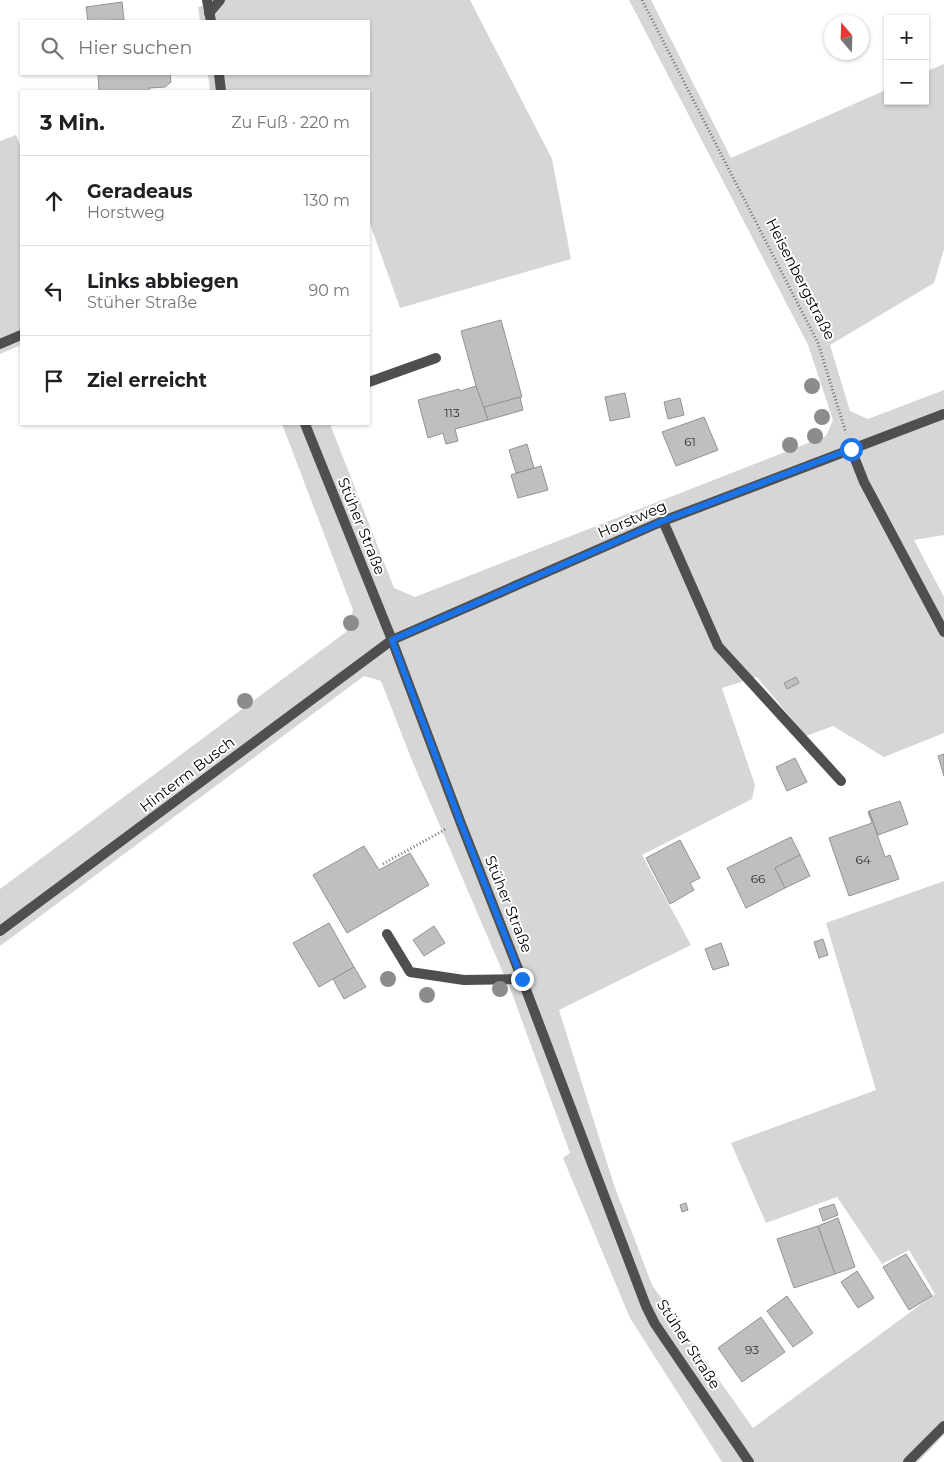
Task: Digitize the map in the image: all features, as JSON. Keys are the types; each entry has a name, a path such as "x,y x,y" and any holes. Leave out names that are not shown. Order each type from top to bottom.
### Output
{"street":[{"path":"207,0 210,17"},
{"path":"210,17 220,0"},
{"path":"219,75 221,90"},
{"path":"0,344 20,335"},
{"path":"370,382 436,358"},
{"name":"Horstweg","path":"392,640 663,521 944,414"},
{"name":"Stüher Straße","path":"305,425 392,640 646,1306 655,1324 749,1462"},
{"path":"851,449 864,482 944,632"},
{"path":"663,521 718,646 841,781"},
{"name":"Hinterm Busch","path":"0,932 392,640"},
{"path":"387,934 410,972 464,980 522,979"},
{"path":"908,1462 944,1426"}],"path":[{"name":"Heisenbergstraße","path":"642,0 818,343 851,449"},
{"path":"383,864 460,821"}],"shaded area":[{"path":"223,0 470,0 552,159 571,259 400,308 370,224 370,90 210,90 208,75 370,75 370,20 200,20 198,7"},
{"path":"629,0 651,0 731,158 884,91 884,105 929,105 929,70 944,64 944,249 934,283 830,345 850,411 868,419 944,390 944,535 914,540 944,597 944,733 884,757 833,726 806,736 757,677 722,688 755,785 752,799 642,855 691,945 559,1010 614,1185 652,1285 753,1428 935,1294 909,1250 882,1264 837,1197 766,1223 731,1143 876,1090 826,923 944,881 944,1435 918,1462 722,1462 630,1318 563,1158 570,1153 513,996 413,763 381,681 364,676 0,946 0,889 346,632 353,610 282,425 330,425 394,588 415,597 826,436 833,420 808,345"},
{"path":"16,135 20,145 20,345 0,354 0,141"}],"building":[{"path":"122,2 124,20 88,20 86,7"},
{"path":"98,75 170,75 171,82 165,87 149,88 149,90 99,90"},
{"path":"501,320 522,397 482,408 461,331"},
{"path":"476,386 488,420 455,429 458,441 446,444 443,433 428,438 418,400"},
{"path":"625,393 630,417 610,421 605,397"},
{"path":"520,397 523,410 488,420 484,407"},
{"path":"680,398 684,415 668,419 664,402"},
{"path":"704,417 718,450 676,466 662,432"},
{"path":"527,444 534,468 516,473 509,450"},
{"path":"541,466 548,490 518,498 511,475"},
{"path":"796,677 799,683 787,689 784,683"},
{"path":"944,754 944,776 938,756"},
{"path":"795,758 807,782 787,791 776,767"},
{"path":"900,801 908,824 878,835 869,811"},
{"path":"869,811 885,857 890,855 899,879 849,896 829,838 872,823"},
{"path":"791,837 800,855 775,868 785,888 746,908 727,868"},
{"path":"680,840 700,878 690,883 694,890 670,904 646,858"},
{"path":"364,846 379,870 410,853 429,885 347,933 313,875"},
{"path":"800,855 810,876 785,888 775,868"},
{"path":"329,923 354,967 319,987 293,943"},
{"path":"434,926 445,943 424,956 413,940"},
{"path":"823,939 828,955 819,958 814,942"},
{"path":"721,943 729,965 713,970 705,949"},
{"path":"354,967 366,987 344,999 333,979"},
{"path":"686,1203 688,1210 682,1212 680,1205"},
{"path":"834,1204 838,1215 823,1221 819,1209"},
{"path":"838,1218 855,1267 835,1274 818,1226"},
{"path":"818,1226 835,1274 794,1288 777,1239"},
{"path":"906,1254 932,1296 909,1310 883,1267"},
{"path":"857,1271 874,1298 858,1308 841,1282"},
{"path":"787,1296 813,1333 793,1347 767,1311"},
{"path":"761,1317 785,1352 742,1382 718,1348"}],"route":[{"path":"522,979 392,640 663,521 851,449"}]}
